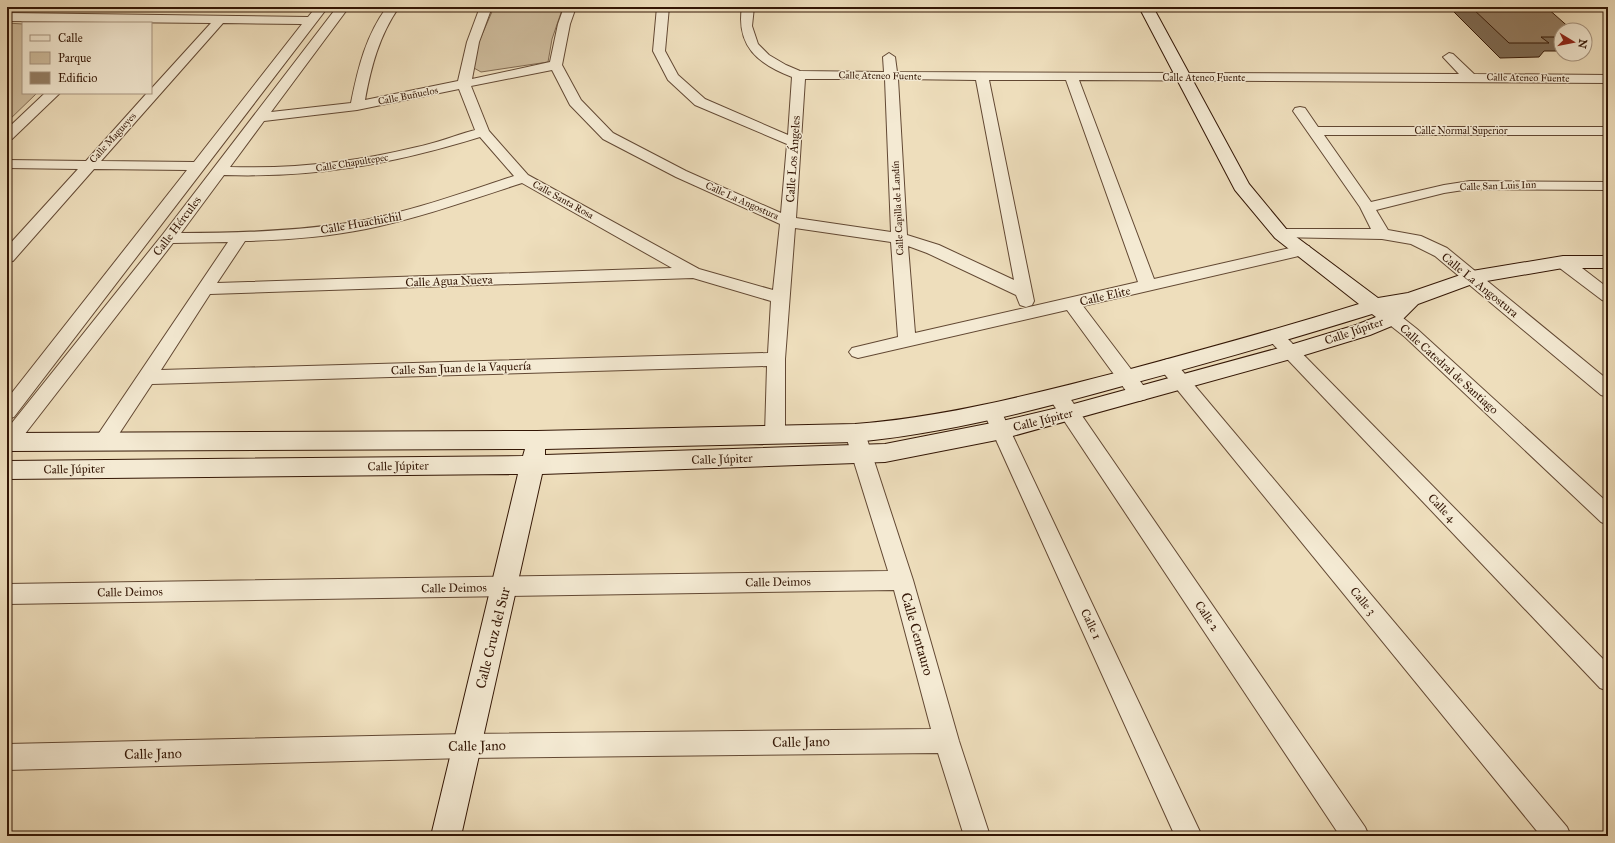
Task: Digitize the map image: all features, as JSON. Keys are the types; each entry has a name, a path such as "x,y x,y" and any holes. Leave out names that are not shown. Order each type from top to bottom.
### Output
{"street":[{"path":"76,15 92,7"},
{"name":"Calle Hércules","path":"7,412 322,7"},
{"name":"Calle Hércules","path":"7,443 169,238 343,7"},
{"path":"357,106 362,79 371,46 393,7"},
{"path":"464,84 472,42 486,7"},
{"path":"556,65 564,24 570,7"},
{"path":"663,7 659,51 673,77 700,102 793,142"},
{"path":"748,7 746,27 752,45 767,61 781,69 799,75"},
{"name":"Calle Catedral de Santiago","path":"1146,7 1241,186 1281,234 1411,333 1608,516"},
{"path":"7,17 76,15 128,21 312,21"},
{"name":"Calle Magueyes","path":"7,257 220,20"},
{"name":"Calle Capilla de Landín","path":"889,57 899,238 907,340"},
{"path":"1449,57 1470,77"},
{"name":"Calle Buñuelos","path":"258,118 357,106 556,65"},
{"name":"Calle La Angostura","path":"556,65 575,102 608,136 681,174 788,222 899,238 933,249 1023,292"},
{"name":"Calle Los Ángeles","path":"775,434 776,359 780,298 788,222 799,75"},
{"name":"Calle Ateneo Fuente","path":"799,75 1183,78 1470,77 1608,79"},
{"path":"982,77 1023,292 1030,312"},
{"path":"1071,77 1148,286"},
{"name":"Calle Santa Rosa","path":"464,84 483,132 524,178 693,273 780,298"},
{"path":"7,136 51,94"},
{"path":"1300,111 1382,234"},
{"name":"Calle Normal Superior","path":"1314,131 1608,132"},
{"name":"Calle Chapultepec","path":"218,172 295,172 357,163 417,152 483,132"},
{"path":"7,164 198,166"},
{"name":"Calle Huachichil","path":"169,238 239,238 342,228 408,214 524,178"},
{"name":"Calle San Luis Inn","path":"1366,208 1444,189 1470,185 1608,186"},
{"name":"Calle La Angostura","path":"1281,234 1382,234 1415,240 1441,252 1608,390"},
{"path":"104,441 239,238"},
{"name":"Calle Elite","path":"858,352 1303,250"},
{"path":"1563,262 1608,296"},
{"name":"Calle Júpiter","path":"1064,405 1125,378 1276,337 1374,306 1411,299 1472,277 1563,262 1608,262"},
{"name":"Calle Agua Nueva","path":"204,289 693,273"},
{"name":"Calle Júpiter","path":"7,470 532,465 863,455 885,453 941,443 997,421 1064,405 1139,394 1291,352 1363,330 1392,318 1411,299"},
{"path":"1071,304 1125,378 1139,394"},
{"name":"Calle 4","path":"1276,337 1608,680"},
{"name":"Calle San Juan de la Vaquería","path":"146,376 776,359"},
{"name":"Calle 3","path":"1168,366 1558,836"},
{"name":"Calle 2","path":"1064,405 1356,836"},
{"name":"Calle Júpiter","path":"7,443 104,441 537,440 855,433 997,421"},
{"name":"Calle 1","path":"997,421 1189,836"},
{"name":"Calle Centauro","path":"855,433 902,580 947,741 977,836"},
{"name":"Calle Cruz del Sur","path":"446,836 466,746 505,587 537,440"},
{"name":"Calle Deimos","path":"7,594 902,580"},
{"name":"Calle Jano","path":"7,758 466,746 947,741"}],"green space":[{"path":"494,7 563,7 552,39 548,62 481,72 474,68 471,60"},
{"path":"7,23 22,24 22,94 36,94 7,122"}],"building":[{"path":"1471,7 1546,7 1563,22 1553,22 1553,37 1541,37 1549,43 1509,43"}]}
